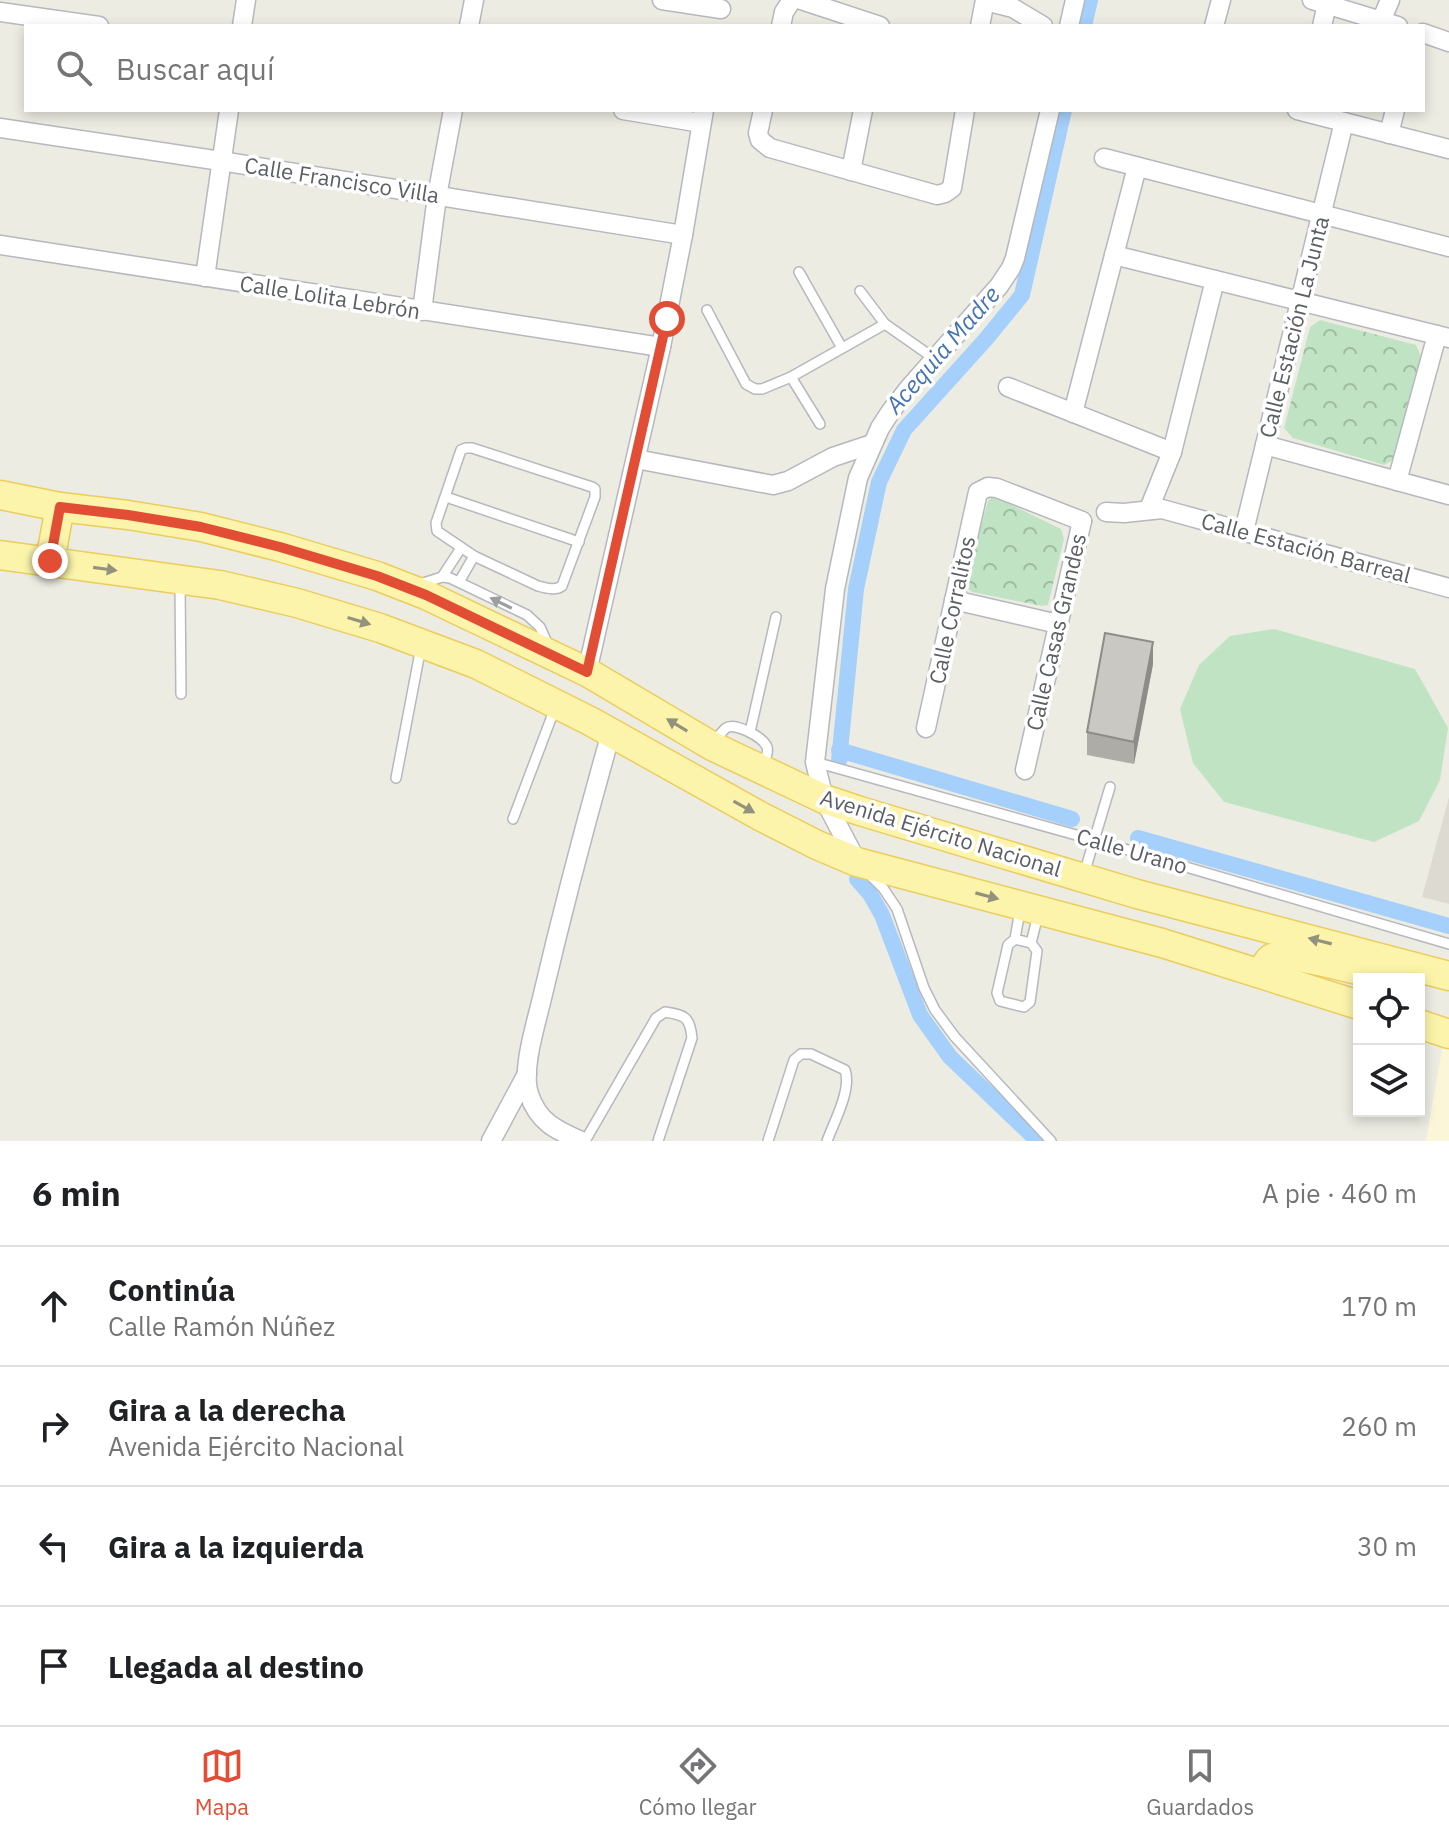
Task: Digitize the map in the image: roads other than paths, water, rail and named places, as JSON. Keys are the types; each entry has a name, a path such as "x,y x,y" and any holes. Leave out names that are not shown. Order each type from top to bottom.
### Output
{"main road":[{"name":"Avenida Ejército Nacional","path":"0,495 60,507 201,527 363,572 407,588 553,655 712,746 824,799 1137,894 1449,976"},
{"path":"50,561 60,507"},
{"name":"Avenida Ejército Nacional","path":"0,555 220,585 297,603 380,628 476,664 611,733 760,816 857,862 1162,943 1353,1003"},
{"path":"1263,974 1267,963 1280,956 1300,957 1368,973"},
{"path":"1425,983 1449,984"},
{"path":"1425,1026 1449,1034"}],"street":[{"path":"2,0 0,12 85,24"},
{"path":"242,24 246,0"},
{"path":"469,24 474,0"},
{"path":"662,0 721,12"},
{"path":"781,24 784,12 792,0"},
{"path":"801,0 873,24"},
{"path":"980,24 985,0 1013,8 1040,24"},
{"path":"1069,24 1075,0"},
{"path":"1215,24 1221,0"},
{"path":"1322,24 1320,2 1390,24 1390,0"},
{"path":"1425,34 1449,42"},
{"path":"205,277 229,112"},
{"path":"422,311 437,196 453,112"},
{"path":"587,672 661,347 703,117 646,112"},
{"path":"763,112 758,133 764,144 930,194 945,193 952,188 965,112"},
{"path":"851,171 863,112"},
{"path":"857,862 824,799 815,762 835,589 858,478 872,444 891,411 1011,268 1050,112"},
{"path":"1306,112 1449,149"},
{"path":"1389,134 1394,112"},
{"name":"Calle Estación La Junta","path":"1244,531 1344,122"},
{"name":"Calle Francisco Villa","path":"0,128 683,235"},
{"path":"1104,158 1449,247"},
{"path":"1073,413 1137,167"},
{"name":"Calle Lolita Lebrón","path":"0,245 661,347"},
{"path":"1114,255 1443,336 1397,481"},
{"path":"1155,505 1172,452 1215,280"},
{"path":"1008,387 1172,452"},
{"path":"636,459 773,485 788,481 833,457 872,444"},
{"path":"1265,445 1449,495"},
{"name":"Calle Corralitos","path":"926,728 978,492 988,487 997,488 1082,521"},
{"name":"Calle Estación Barreal","path":"1155,505 1449,588"},
{"name":"Calle Casas Grandes","path":"1025,770 1082,521 1106,512 1124,513 1155,505"},
{"path":"954,600 1058,624"},
{"path":"583,1141 551,1127 536,1110 528,1091 528,1058 559,926 611,733"},
{"path":"491,1141 528,1071"}],"lane":[{"path":"799,272 842,348"},
{"path":"860,291 885,324 935,359"},
{"path":"707,310 746,384 755,389 791,377 885,324"},
{"path":"791,377 820,424"},
{"path":"472,448 595,489 579,542 560,588 548,588 474,556 440,535 436,527 461,450 472,448"},
{"path":"446,497 579,542"},
{"path":"442,577 461,548"},
{"path":"459,582 474,556"},
{"path":"407,588 442,577 459,582 527,615 540,627 553,655"},
{"path":"180,580 181,694"},
{"path":"750,732 776,617"},
{"path":"396,778 422,643"},
{"path":"513,819 556,705"},
{"path":"712,746 730,726 750,732 768,750 762,769"},
{"name":"Calle Urano","path":"815,762 1449,944"},
{"path":"1083,878 1110,787"},
{"path":"857,862 883,888 897,909 924,988 935,1010 955,1037 1051,1141"},
{"path":"1015,939 1031,943 1037,951 1030,1002 1024,1007 1000,1001 997,993 1008,945 1015,939 1030,908"},
{"path":"1030,908 1031,943"},
{"path":"583,1141 656,1018 665,1012 681,1014 691,1024 692,1038 658,1141"},
{"path":"768,1141 794,1060 801,1054 811,1054 845,1070 848,1078 827,1141"}],"waterway":[{"name":"Acequia Madre","path":"1084,24 1090,0"},
{"name":"Acequia Madre","path":"839,761 856,589 879,482 904,430 1022,295 1064,112"},
{"path":"839,750 1072,819"},
{"path":"1138,838 1449,926"},
{"name":"Acequia Madre","path":"857,879 882,915 920,1015 950,1057 1038,1141"}]}
